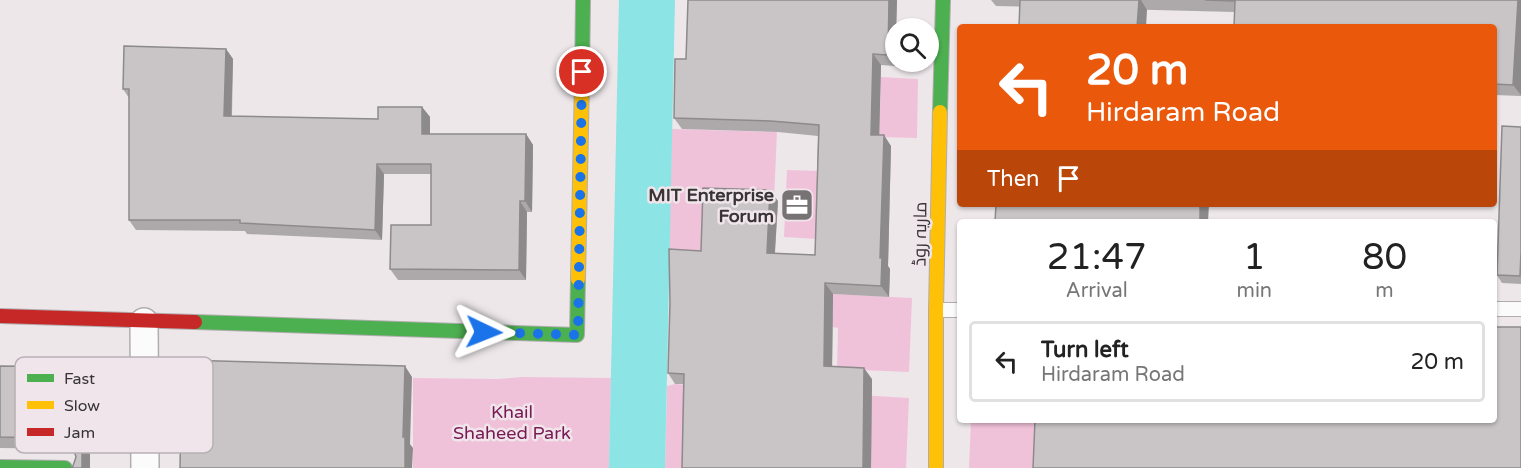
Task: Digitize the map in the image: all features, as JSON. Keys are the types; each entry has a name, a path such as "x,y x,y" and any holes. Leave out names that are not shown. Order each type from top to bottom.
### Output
{"street":[{"path":"0,316 578,335 583,0"},
{"name":"ماریہ روڈ","path":"936,468 936,310 943,0"},
{"path":"144,322 144,357"},
{"path":"145,453 145,468"},
{"path":"0,467 65,468"}],"lane":[{"path":"1497,309 1521,309"},
{"path":"936,310 957,310"}],"green space":[{"path":"881,77 918,79 917,138 879,137"},
{"path":"672,129 777,132 774,200 709,262 669,260"},
{"path":"787,170 820,171 817,239 784,237"},
{"path":"833,294 912,298 909,372 837,369 838,328 832,327"},
{"name":"Khail Shaheed Park","path":"413,378 611,378 609,468 413,468"},
{"path":"675,384 909,398 906,468 665,468 667,386"},
{"path":"971,423 1223,423 1222,468 969,468"}],"water":[{"path":"619,0 675,0 665,468 609,468"}],"building":[{"path":"688,0 889,0 889,18 885,18 885,55 873,54 871,135 884,135 881,286 825,283 824,366 864,368 863,468 682,468 684,374 668,373 669,249 701,251 703,188 770,190 767,253 815,255 819,125 674,118 675,59 686,59"},
{"path":"1020,0 1139,0 1137,24 1019,24"},
{"path":"1205,0 1518,0 1513,85 1497,84 1497,24 1234,24 1235,1"},
{"path":"124,46 226,49 224,116 378,119 378,107 422,107 422,134 526,134 525,201 520,201 519,270 390,269 391,225 431,225 431,164 377,164 375,230 240,223 240,220 129,220 129,89 123,89"},
{"path":"1502,126 1521,127 1520,276 1497,275"},
{"path":"996,207 1200,207 1200,219 995,219"},
{"path":"1497,327 1521,327 1521,468 1033,468 1035,423 1497,423"},
{"path":"213,361 405,366 403,437 405,437 405,468 180,468 180,453 213,453"},
{"path":"0,366 15,366 15,437 0,437"},
{"path":"75,453 82,453 82,468 71,468 76,457"}],"traffic: fast":[{"path":"582,78 583,0"},
{"path":"940,112 943,0"},
{"path":"195,322 577,335 578,279"},
{"path":"0,467 65,468"}],"traffic: slow":[{"path":"578,279 582,78"},
{"path":"936,468 940,112"}],"traffic: jam":[{"path":"0,316 195,322"}],"place":[{"name":"MIT Enterprise Forum","path":"797,205"}],"route":[{"path":"484,332 578,335 582,72"}]}
